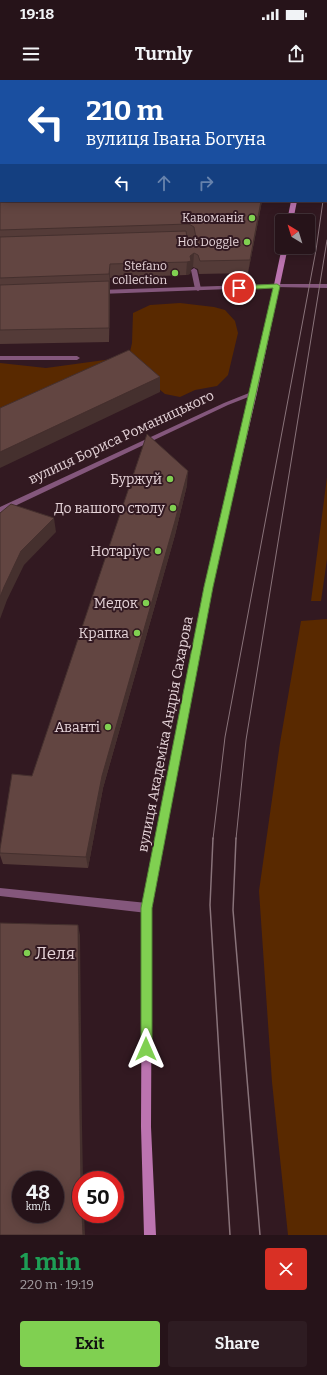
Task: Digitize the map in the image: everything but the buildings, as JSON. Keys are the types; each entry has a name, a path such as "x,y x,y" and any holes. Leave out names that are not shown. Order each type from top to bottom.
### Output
{"main road":[{"path":"291,214 294,202"},
{"name":"вулиця Академіка Андрія Сахарова","path":"150,1235 146,1127 147,908 208,587 254,393 284,254"}],"street":[{"path":"173,241 189,241 192,257"},
{"path":"194,270 198,289"},
{"path":"95,292 277,286 327,286"},
{"path":"0,358 77,358"},
{"name":"вулиця Бориса Романицького","path":"0,510 226,404 254,393"},
{"path":"0,892 147,908"}],"shaded area":[{"path":"180,303 214,307 225,310 235,321 238,333 228,375 217,386 195,390 180,397 165,394 148,380 129,356 132,343 133,313 150,305"},
{"path":"112,359 0,411 0,363 46,368"},
{"path":"327,477 327,559 321,601 311,601"},
{"path":"327,619 327,1235 288,1235 272,1082 259,891 280,743 301,621"}],"tram line":[{"path":"213,839 225,737 316,250 323,202"},
{"path":"236,839 246,740 327,240"},
{"path":"213,838 210,905 230,1235"},
{"path":"236,838 233,910 260,1235"}],"place":[{"name":"Кавоманія","path":"252,218"},
{"name":"Hot Doggle","path":"247,242"},
{"name":"Stefano collection","path":"175,273"},
{"name":"Буржуй","path":"170,479"},
{"name":"До вашого столу","path":"173,508"},
{"name":"Нотаріус","path":"158,551"},
{"name":"Медок","path":"146,603"},
{"name":"Крапка","path":"137,633"},
{"name":"Аванті","path":"108,727"},
{"name":"Леля","path":"27,953"}],"route":[{"path":"146,1049 147,908 208,587 254,393 277,286 239,288"}]}
